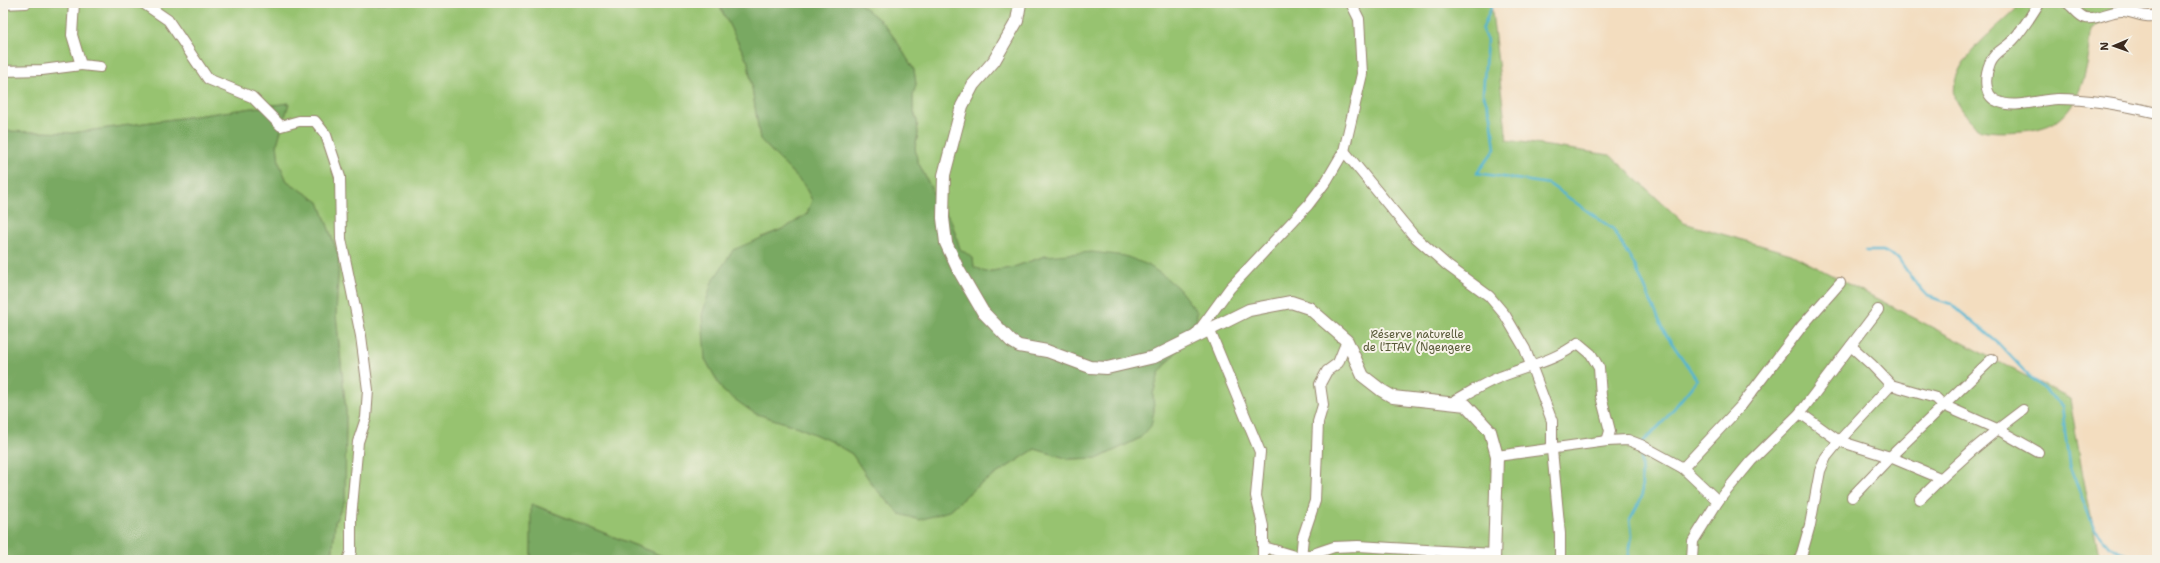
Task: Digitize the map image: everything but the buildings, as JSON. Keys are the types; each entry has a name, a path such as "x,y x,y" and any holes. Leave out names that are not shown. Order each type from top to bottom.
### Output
{"street":[{"path":"3,4 26,3"},
{"path":"74,3 75,18 72,35 80,65"},
{"path":"143,3 168,20 208,80 252,97 281,126 299,122 314,121 326,135 337,164 341,188 342,238 361,336 368,390 366,418 358,442 351,518 351,552 348,560"},
{"path":"1020,3 1017,21 998,54 973,85 962,106 944,175 943,218 946,243 958,269 983,312 1011,341 1019,346 1047,351 1090,367 1107,368 1154,357 1249,310 1291,302 1309,308 1347,341 1363,376 1381,390 1393,397 1466,405 1476,414 1490,431 1497,456 1494,557 1358,546 1334,547 1301,558 1264,547"},
{"path":"1195,336 1230,288 1308,205 1327,180 1344,151 1362,74 1359,19 1351,3"},
{"path":"2039,3 2012,41 1994,56 1986,76 1986,87 1990,96 1997,101 2008,104 2056,99 2101,102 2157,113"},
{"path":"2067,3 2074,7 2080,16 2088,18 2123,11 2151,17 2157,15"},
{"path":"3,71 42,70 80,65 100,67"},
{"path":"1344,151 1414,236 1448,266 1489,296 1506,315 1518,335 1532,367 1552,421 1552,450 1560,534 1560,560"},
{"path":"1683,468 1741,406 1802,326 1840,282"},
{"path":"1692,560 1693,541 1718,501 1751,461 1800,414 1878,310"},
{"path":"1209,329 1260,452 1256,496 1262,526 1264,547 1263,560"},
{"path":"1301,558 1303,537 1315,501 1318,422 1323,405 1320,384 1327,371 1338,363 1347,341"},
{"path":"1449,404 1500,377 1532,367 1578,343 1591,354 1599,368 1601,396 1610,431 1607,441"},
{"path":"1851,346 1891,385 1936,398 1943,405 1997,429 2038,452"},
{"path":"1852,497 1890,457 1992,359"},
{"path":"1800,560 1820,471 1826,457 1891,385"},
{"path":"1920,499 1940,478 1997,429 2023,410"},
{"path":"1800,414 1839,441 1890,457 1940,478"},
{"path":"1497,456 1552,450 1607,441 1628,440 1641,445 1683,468 1718,501"}],"green space":[{"name":"Réserve naturelle de l'ITAV (Ngengere","path":"3,3 718,3 748,62 760,139 804,185 812,200 807,214 787,227 762,237 705,359 723,391 754,413 798,427 830,441 852,454 874,487 900,514 949,511 976,487 1035,449 1069,459 1099,458 1140,438 1154,411 1153,394 1159,373 1187,339 1197,313 1178,288 1148,265 1045,256 1011,268 985,272 974,267 973,258 960,249 951,220 940,206 917,160 915,147 918,134 917,121 913,109 913,96 916,84 914,70 896,40 883,23 859,3 1491,3 1507,140 1610,155 1684,223 1791,254 2070,399 2083,476 2100,560 672,560 532,504 531,560 332,560 335,522 345,500 346,411 336,315 339,257 319,202 287,181 279,163 277,144 289,103 72,133 3,131"},
{"path":"718,3 859,3 883,23 896,40 914,70 916,84 913,96 913,109 917,121 918,134 915,147 917,160 940,206 951,220 960,249 973,258 974,267 985,272 1011,268 1045,256 1092,252 1125,256 1148,265 1178,288 1197,312 1196,326 1159,373 1153,394 1154,411 1151,426 1140,438 1099,458 1069,459 1035,449 976,487 949,511 920,520 900,514 874,487 852,454 830,441 798,427 754,413 723,391 705,359 702,315 712,282 733,250 787,227 807,214 812,200 804,185 760,139 748,62"},
{"path":"2019,3 2129,3 2091,29 2087,67 2078,93 2065,114 2051,124 2034,129 1994,132 1977,129 1961,108 1955,96 1955,84 1959,71 1975,48 2016,9"},
{"path":"289,103 277,144 279,163 287,181 319,202 339,257 336,315 346,411 345,500 335,522 332,560 3,560 3,131 72,133"},
{"path":"531,504 672,560 531,560"}],"waterway":[{"path":"1477,173 1495,149 1491,115 1483,93 1487,40 1482,30 1493,3"},
{"path":"1477,173 1549,184 1613,229 1635,266 1665,333 1697,380 1663,422 1642,443"},
{"path":"1866,251 1883,251 1898,258 1913,280 1928,296 1951,304 1999,344 2029,376 2062,406 2069,465 2094,528 2109,546 2138,560"},
{"path":"1628,560 1632,535 1630,519 1642,497 1641,447"}]}
